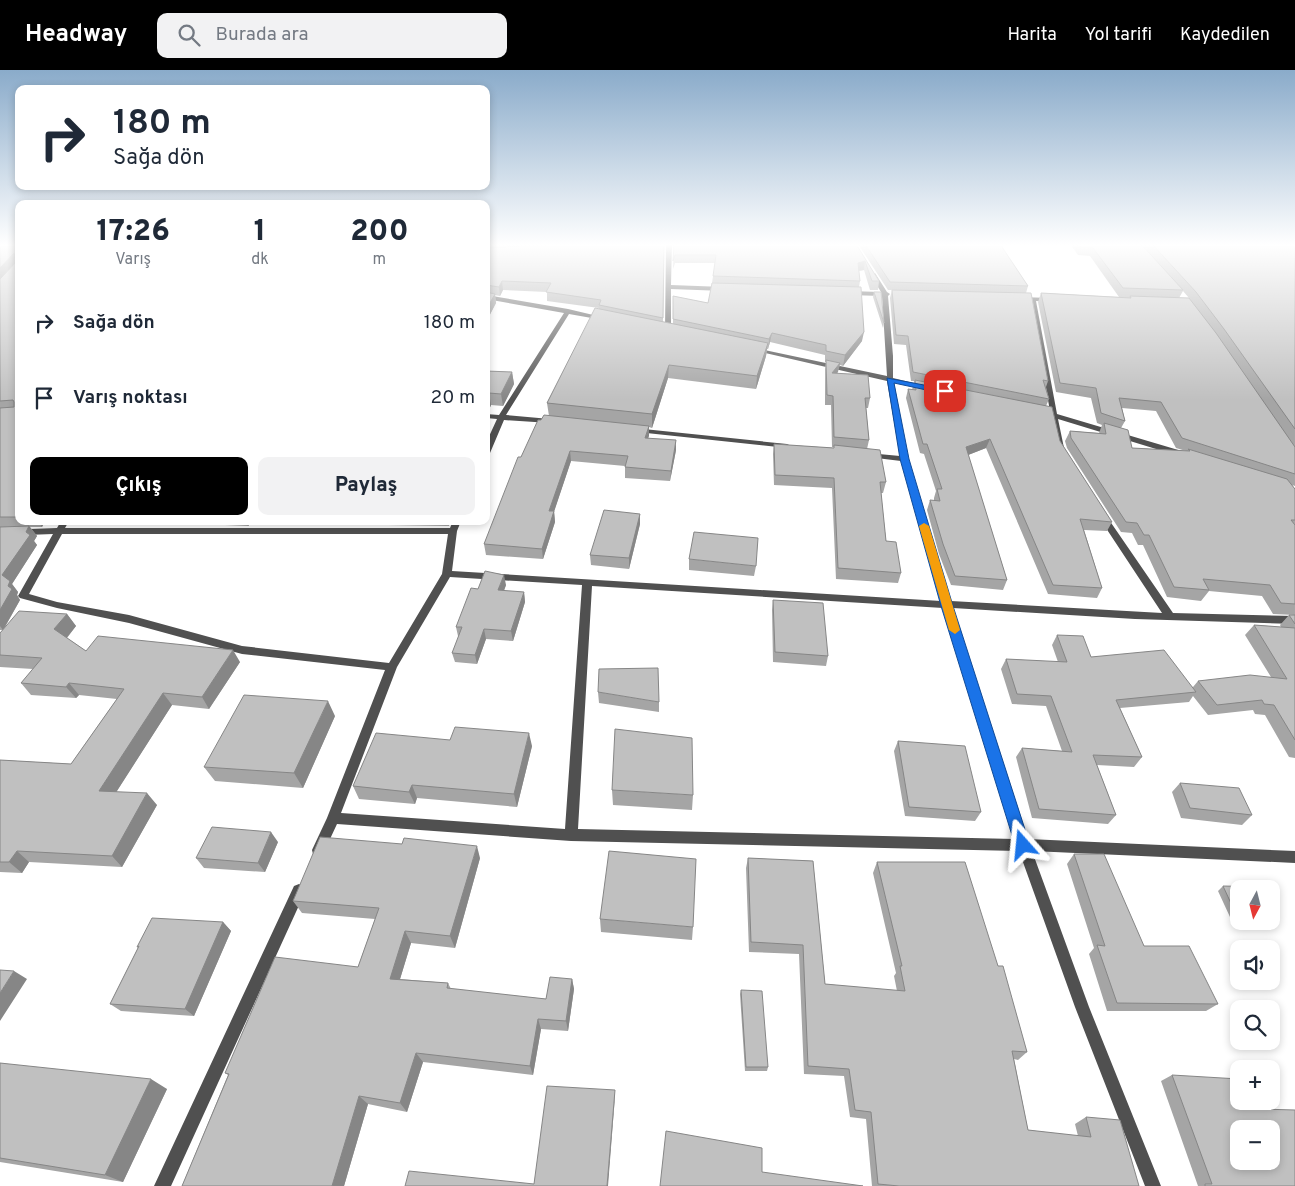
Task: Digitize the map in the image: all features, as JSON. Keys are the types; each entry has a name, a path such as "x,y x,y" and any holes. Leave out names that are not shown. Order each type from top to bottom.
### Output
{"street":[{"path":"668,331 670,296"},
{"path":"890,296 890,380 904,459 947,606 1023,845 1082,1007 1154,1186"},
{"path":"490,298 614,320"},
{"path":"1013,298 1062,300"},
{"path":"1033,299 1061,449 1066,457"},
{"path":"490,444 502,416 568,311"},
{"path":"659,329 678,333"},
{"path":"745,348 938,390"},
{"path":"1035,410 1055,414 1192,458"},
{"path":"490,416 561,422"},
{"path":"630,430 796,447"},
{"path":"855,454 904,459"},
{"path":"1096,506 1170,617"},
{"path":"63,525 23,596 129,620 242,650 392,667"},
{"path":"0,533 455,526 447,574 392,667 332,818 312,863"},
{"path":"447,574 947,606 1170,617 1295,620"},
{"path":"571,835 587,583"},
{"path":"332,818 571,835 1023,845 1295,857"},
{"path":"162,1186 303,881"}],"building":[{"path":"0,296 15,296 15,517 0,517 0,408 14,407 14,402 13,400 0,401"},
{"path":"574,296 663,296 663,318 599,305 601,300"},
{"path":"673,296 708,303 709,296 862,296 864,332 845,355 826,351 826,345 772,333 769,339 673,319"},
{"path":"875,296 881,296 884,323"},
{"path":"893,296 1032,296 1048,381 1043,380 1049,399 913,372 908,336 896,335"},
{"path":"1042,296 1189,298 1216,333 1295,447 1295,474 1182,438 1161,402 1119,398 1125,421 1101,413 1096,388 1060,383"},
{"path":"1199,296 1295,296 1295,429"},
{"path":"595,308 768,343 757,376 669,365 652,414 547,403"},
{"path":"826,360 840,363 832,373 868,375 870,398 865,398 869,440 834,437 833,396 827,395"},
{"path":"490,371 512,372 501,394 490,393"},
{"path":"915,380 1052,407 1060,441 1112,522 1080,519 1102,588 1053,585 990,439 966,447 1007,580 955,576 930,500 940,501 937,489 942,489 927,444 923,444 908,389 916,390"},
{"path":"544,415 649,426 645,438 676,440 671,471 625,467 628,456 570,451 549,511 554,511 542,549 484,544 518,457 521,457 538,420 541,420"},
{"path":"1104,423 1128,430 1132,448 1190,451 1188,449 1287,479 1295,489 1295,520 1291,520 1295,525 1295,604 1281,603 1270,585 1203,579 1209,590 1174,587 1149,535 1144,535 1137,523 1126,522 1071,438 1070,431 1106,434"},
{"path":"774,444 834,448 834,445 880,450 886,482 880,482 886,541 896,542 901,573 838,568 834,478 775,475"},
{"path":"604,510 640,514 629,558 590,555"},
{"path":"29,526 26,532 30,535 2,575 10,581 8,586 12,589 0,610 0,527"},
{"path":"694,532 758,538 756,566 689,559"},
{"path":"485,571 504,575 498,590 524,592 511,631 484,629 475,655 452,653 462,627 456,627 471,588 478,589"},
{"path":"773,600 823,603 828,656 775,652"},
{"path":"19,611 67,614 54,629 86,651 98,636 233,650 202,697 163,693 99,791 147,793 112,856 17,851 9,862 0,862 0,760 71,764 124,689 69,683 66,687 21,683 42,658 0,655 0,633"},
{"path":"1289,615 1295,615 1295,624"},
{"path":"1254,625 1295,628 1295,740 1274,705 1264,704 1262,700 1217,705 1198,681 1250,675 1287,679"},
{"path":"1057,635 1083,636 1091,657 1164,650 1196,692 1116,700 1142,757 1093,755 1116,815 1039,809 1022,748 1072,752 1051,696 1017,694 1006,659 1067,662"},
{"path":"658,668 659,702 598,692 599,669"},
{"path":"244,695 328,701 294,773 204,767"},
{"path":"455,727 529,733 514,794 412,785 409,792 353,786 376,733 450,740"},
{"path":"615,729 692,738 693,795 612,790"},
{"path":"898,741 965,746 981,812 909,807"},
{"path":"1180,783 1239,788 1252,815 1190,808"},
{"path":"212,827 271,832 258,863 196,858"},
{"path":"320,837 402,844 404,838 477,846 450,936 405,931 390,979 448,983 447,988 546,999 550,977 572,979 566,1021 538,1019 530,1066 416,1053 400,1103 359,1096 332,1186 182,1186 229,1074 225,1073 275,957 358,967 379,908 293,901"},
{"path":"609,851 696,859 693,927 600,919"},
{"path":"1074,854 1104,854 1144,946 1189,946 1218,1004 1117,1003 1097,945 1105,946"},
{"path":"748,858 813,861 825,984 905,991 900,966 902,966 877,862 965,862 998,966 1003,966 1027,1052 1012,1051 1028,1130 1091,1137 1086,1117 1120,1120 1139,1186 899,1186 878,1184 871,1112 855,1110 849,1069 808,1066 803,945 751,942"},
{"path":"1223,886 1230,886 1230,901"},
{"path":"152,918 223,922 185,1009 110,1004"},
{"path":"0,970 14,971 0,993"},
{"path":"741,990 762,991 768,1067 746,1067"},
{"path":"0,1063 151,1079 105,1175 0,1158"},
{"path":"1172,1075 1230,1078 1230,1110 1295,1110 1295,1186 1205,1186 1205,1184 1212,1184"},
{"path":"547,1086 615,1090 607,1186 405,1186 409,1171 534,1184"},
{"path":"666,1131 762,1148 762,1172 863,1186 660,1186"}],"slow traffic":[{"path":"924,526 955,630"}],"route":[{"path":"945,391 890,380 904,459 947,606 1023,845"}]}
